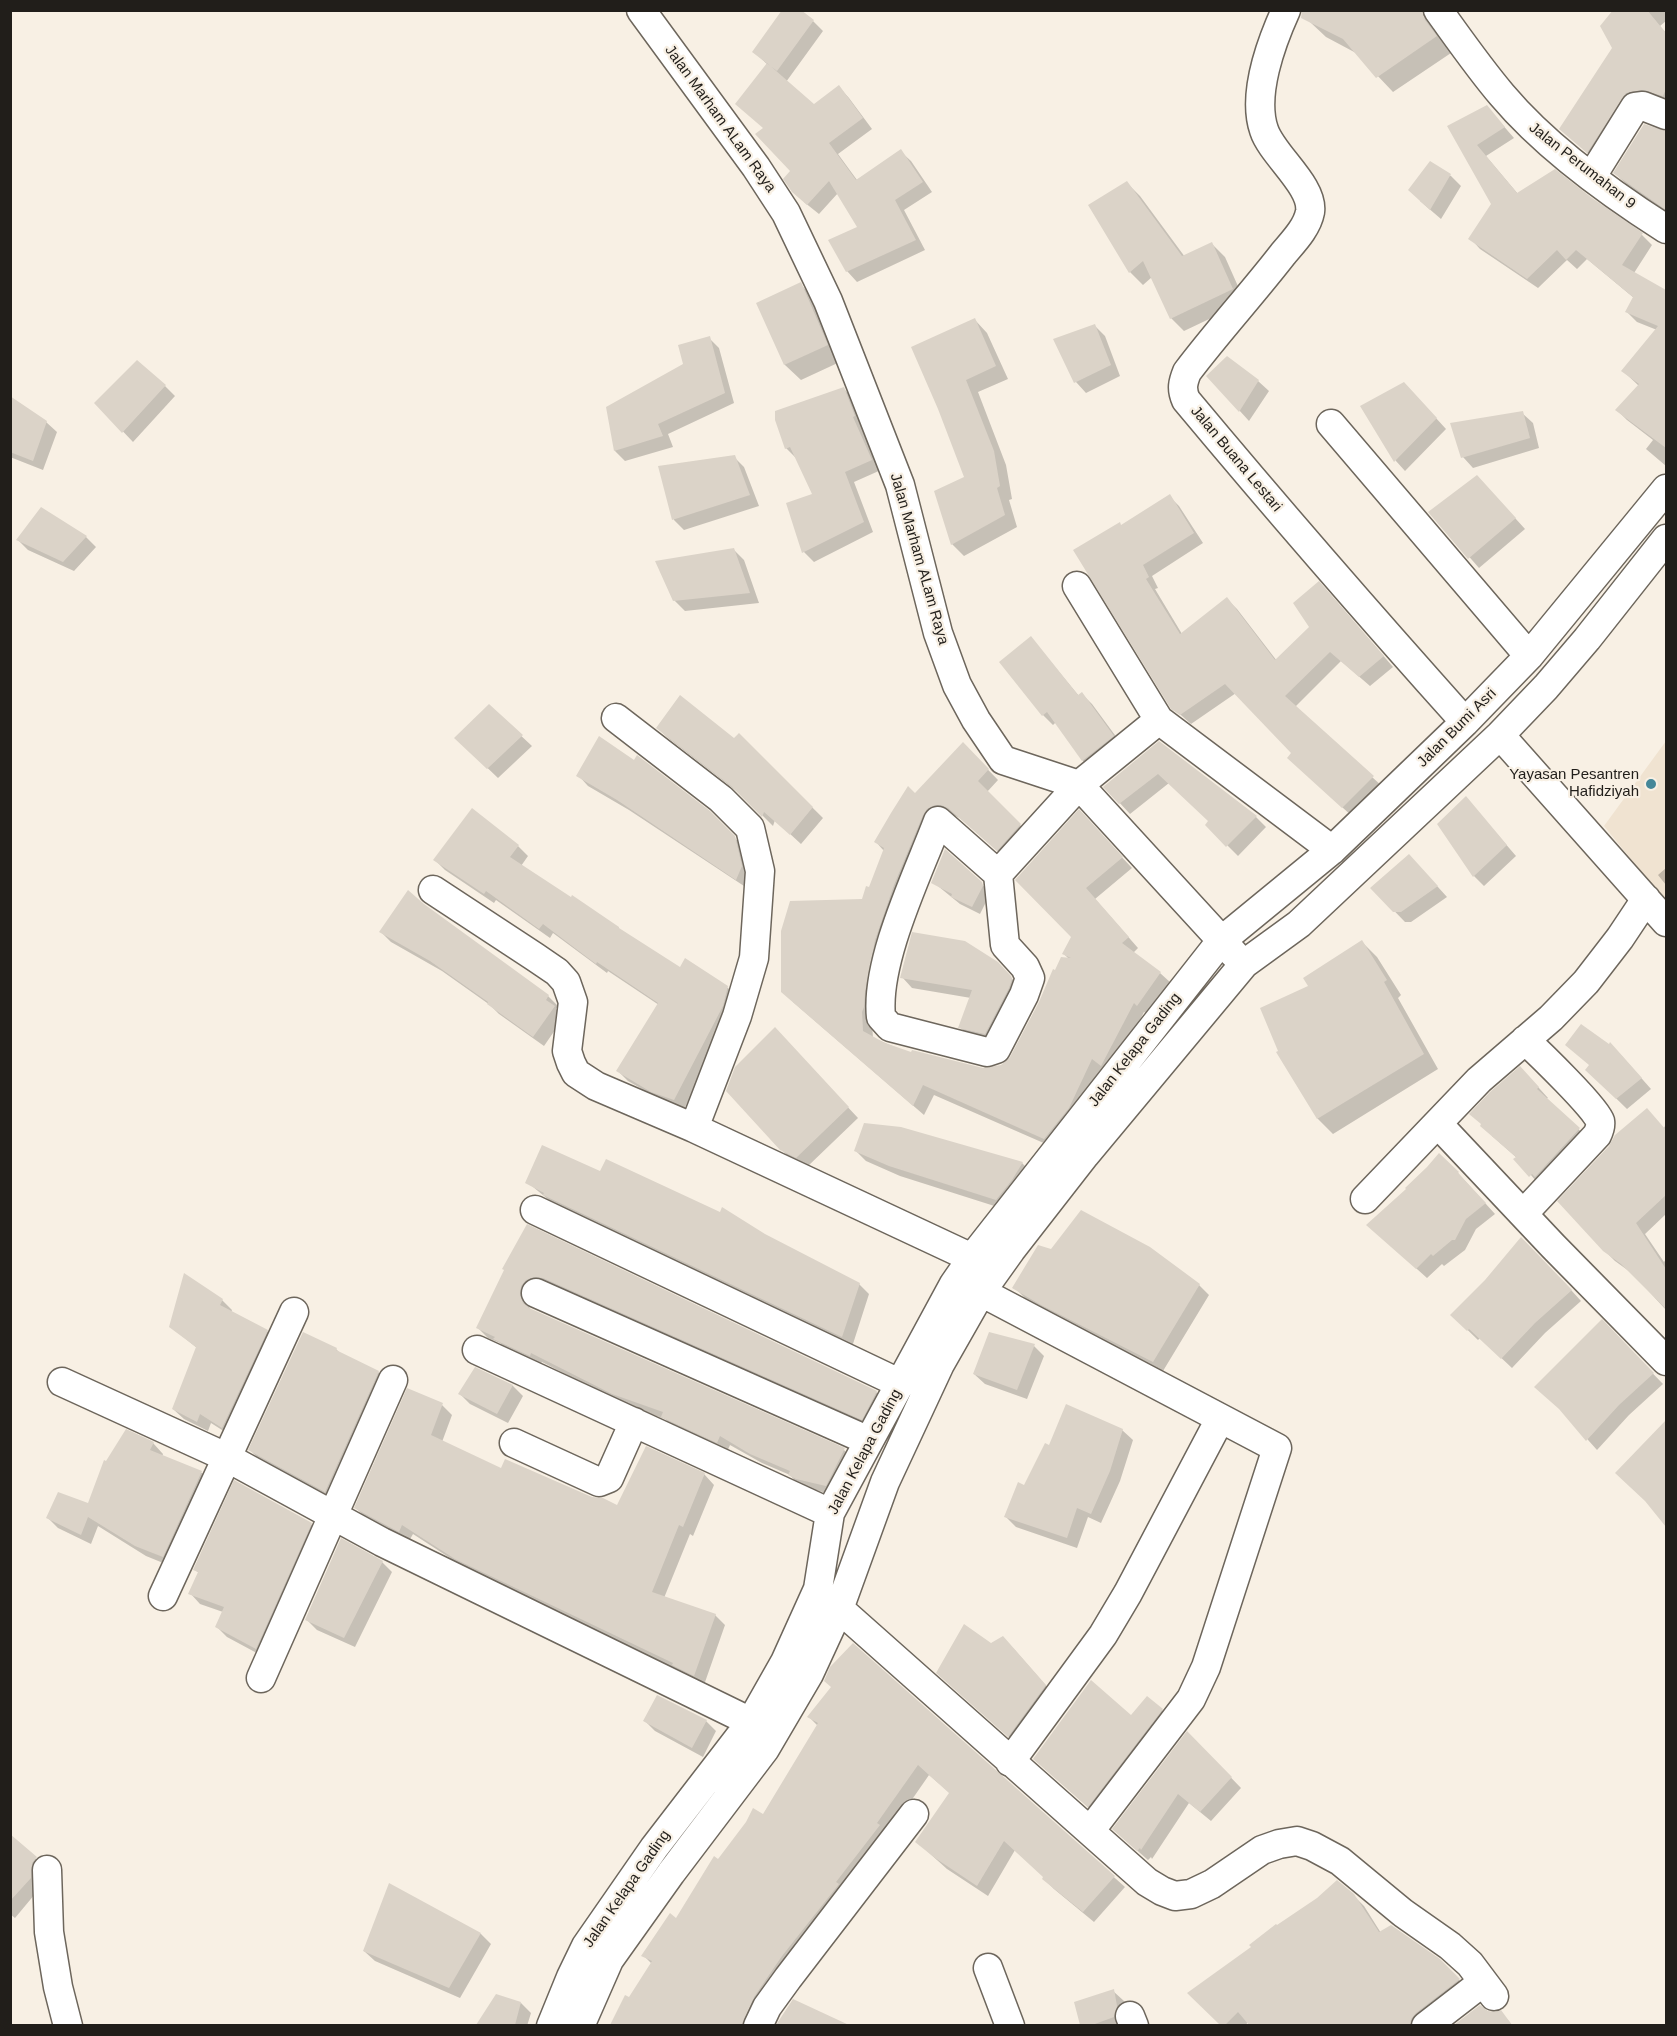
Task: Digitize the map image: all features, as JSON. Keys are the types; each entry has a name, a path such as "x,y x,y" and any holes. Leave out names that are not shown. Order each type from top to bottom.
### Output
{"street":[{"name":"Jalan Marham ALam Raya","path":"641,10 756,167 780,204 824,291 900,485 938,633 957,685 976,720 1003,760 1080,784"},
{"name":"Jalan Buana Lestari","path":"1286,10 1276,33 1262,84 1260,114 1264,131 1273,147 1306,193 1310,205 1309,215 1302,230 1187,372 1182,391 1186,400 1299,534 1465,722"},
{"name":"Jalan Perumahan 9","path":"1438,10 1502,95 1521,116 1550,143 1592,176 1666,229"},
{"path":"1592,176 1635,107 1649,108 1666,115"},
{"path":"1331,424 1529,656"},
{"name":"Jalan Bumi Asri","path":"1221,941 1332,850 1465,722 1529,656 1666,489"},
{"path":"1080,784 1244,964 1299,924 1500,735 1546,687 1587,639 1666,539"},
{"path":"1077,586 1159,720 1332,850"},
{"path":"616,718 721,799 750,828 760,871 754,957 736,1016 694,1128"},
{"path":"998,874 938,821 895,933 883,978 881,1017 890,1027 987,1052 996,1049 1024,995 1030,978 1025,967 1005,945 998,874 1080,784 1159,720"},
{"path":"1500,735 1666,922"},
{"path":"433,890 557,972 567,982 573,1002 567,1051 576,1073 596,1086 694,1128 972,1258"},
{"path":"1365,1199 1479,1080 1551,1018 1586,982 1646,899"},
{"name":"Jalan Kelapa Gading","path":"580,2025 598,1953 654,1848 751,1722 785,1662 818,1589 830,1513 954,1284 1221,941"},
{"name":"Jalan Kelapa Gading","path":"551,2025 571,1977 598,1953 671,1873 765,1749 809,1674 839,1610 885,1482 940,1364 981,1292 1085,1155 1244,964"},
{"path":"1523,1214 1597,1135 1600,1128 1600,1121 1586,1102 1526,1040"},
{"path":"1437,1124 1666,1361"},
{"path":"535,1210 901,1383"},
{"path":"981,1292 1277,1448 1206,1667 1191,1699 1090,1831"},
{"path":"536,1293 869,1442"},
{"path":"163,1596 294,1312"},
{"path":"477,1350 830,1513"},
{"path":"261,1678 393,1380"},
{"path":"62,1382 226,1457 382,1542 751,1722"},
{"path":"1010,1762 1102,1635 1128,1593 1220,1419"},
{"path":"514,1443 599,1482 609,1478 634,1422"},
{"path":"818,1589 1010,1762 1147,1882 1162,1891 1175,1896 1191,1894 1212,1884 1262,1850 1297,1841 1340,1861 1403,1913 1450,1946 1470,1964 1489,1989 1426,2025"},
{"path":"758,2025 767,2007 788,1977 914,1814"},
{"path":"47,1870 49,1932 58,1987 68,2025"},
{"path":"988,1968 1010,2025"}],"shaded area":[{"name":"Yayasan Pesantren Hafidziyah","path":"1666,741 1666,902 1604,826"}],"building":[{"path":"782,10 801,10 814,20 777,71 752,52"},
{"path":"1302,10 1422,10 1425,20 1437,36 1376,78 1343,39 1301,18"},
{"path":"1613,10 1647,10 1666,33 1666,89 1663,96 1642,90 1626,93 1587,153 1559,129 1612,48 1600,26"},
{"path":"767,63 814,104 839,85 863,118 829,143 856,180 901,149 923,182 895,200 916,240 846,272 828,240 857,227 829,181 807,205 792,192 783,179 790,171 755,134 763,128 735,104"},
{"path":"1487,105 1505,127 1477,145 1517,193 1555,169 1643,233 1622,265 1666,290 1666,448 1615,410 1639,384 1621,371 1658,326 1625,312 1633,297 1576,250 1566,260 1557,250 1527,279 1468,239 1491,204 1447,126"},
{"path":"1644,124 1666,131 1666,210 1613,173"},
{"path":"1430,161 1451,174 1430,210 1408,190"},
{"path":"1127,181 1182,256 1212,242 1233,289 1170,319 1143,261 1129,273 1088,205"},
{"path":"801,282 828,345 784,365 756,303"},
{"path":"975,318 996,366 966,380 994,451 1000,486 997,488 1005,515 951,545 934,491 964,477 911,347"},
{"path":"1095,324 1111,365 1074,383 1053,339"},
{"path":"710,336 725,393 658,424 663,436 614,451 606,407 683,364 678,345"},
{"path":"1227,356 1259,380 1239,412 1206,376"},
{"path":"137,360 166,385 122,433 94,403"},
{"path":"1404,382 1437,418 1394,462 1360,406"},
{"path":"844,387 855,416 853,417 872,460 845,472 864,522 802,553 786,503 812,494 790,447 785,449 775,420 775,411"},
{"path":"10,396 47,421 33,461 10,452"},
{"path":"1523,411 1530,438 1461,458 1450,423"},
{"path":"735,455 750,495 672,520 658,466"},
{"path":"1477,475 1516,518 1468,559 1428,512"},
{"path":"1170,494 1194,533 1143,565 1149,577 1146,579 1180,634 1227,597 1275,660 1309,627 1293,603 1319,581 1384,656 1359,677 1330,652 1285,696 1374,776 1342,808 1287,758 1291,753 1225,684 1180,715 1171,709 1073,550 1120,522 1121,525"},
{"path":"41,507 87,536 63,562 16,540"},
{"path":"734,548 750,593 673,601 655,561"},
{"path":"1031,636 1078,695 1082,692 1114,736 1082,761 1047,712 1042,716 999,662"},
{"path":"680,695 734,738 739,733 813,807 790,835 764,812 762,817 731,786 656,728"},
{"path":"489,704 523,735 487,769 454,738"},
{"path":"599,736 634,760 637,755 710,811 735,836 742,866 736,880 617,800 576,776"},
{"path":"1159,741 1257,816 1226,847 1205,825 1208,821 1158,774 1119,804 1103,787"},
{"path":"963,742 989,769 978,781 1021,824 997,851 948,808 935,805 927,809 894,885 875,940 862,1012 863,1031 885,1043 911,1052 912,1050 983,1068 1001,1065 1010,1057 1039,1002 1053,969 1055,970 1061,957 1071,958 1062,954 1071,937 1015,880 1079,809 1123,857 1086,888 1129,937 1122,943 1161,972 1137,1006 1134,1003 1101,1066 1092,1059 1069,1108 1044,1139 923,1085 913,1106 781,992 781,931 790,901 862,899 884,848 874,842 908,786 915,793"},
{"path":"1466,796 1507,845 1473,877 1437,824"},
{"path":"472,808 519,845 510,857 680,967 685,958 728,986 723,1006 674,1100 651,1092 616,1071 658,1003 597,962 596,964 543,924 539,929 486,891 484,894 433,860"},
{"path":"945,849 982,882 983,886 972,907 951,897 952,894 931,883"},
{"path":"1409,854 1438,886 1401,912 1393,912 1370,888"},
{"path":"408,890 549,995 546,1000 555,1006 533,1037 430,961 379,932"},
{"path":"912,932 965,941 998,962 1011,976 1009,988 985,1034 958,1028 972,990 900,978"},
{"path":"1362,940 1387,980 1384,982 1424,1054 1317,1119 1276,1052 1278,1051 1260,1008 1308,986 1303,978"},
{"path":"1581,1024 1609,1044 1610,1042 1642,1078 1616,1099 1585,1070 1589,1065 1565,1045"},
{"path":"775,1027 849,1107 796,1158 780,1150 726,1091 735,1067"},
{"path":"1520,1066 1539,1087 1537,1089 1580,1128 1535,1177 1532,1174 1529,1177 1513,1159 1516,1157 1469,1114"},
{"path":"1647,1108 1666,1130 1666,1195 1636,1223 1666,1269 1666,1309 1621,1264 1603,1251 1557,1201 1609,1146 1615,1135"},
{"path":"864,1123 901,1127 1023,1162 996,1200 889,1166 854,1151"},
{"path":"542,1145 600,1171 606,1159 720,1212 722,1207 765,1234 860,1283 842,1337 543,1195 544,1193 525,1183"},
{"path":"1439,1153 1486,1203 1466,1219 1455,1240 1433,1256 1431,1254 1416,1269 1366,1225 1406,1189"},
{"path":"1081,1210 1150,1247 1200,1284 1153,1362 1012,1288 1038,1245 1051,1249"},
{"path":"527,1224 877,1391 862,1420 543,1278 534,1277 526,1280 521,1286 520,1295 523,1303 529,1308 845,1448 826,1486 796,1479 788,1475 790,1471 750,1454 720,1436 717,1443 661,1417 663,1412 612,1394 531,1353 530,1356 493,1339 495,1337 476,1328 504,1270 502,1269"},
{"path":"1521,1237 1572,1290 1535,1323 1501,1359 1469,1329 1467,1331 1450,1315 1485,1280"},
{"path":"184,1273 223,1299 220,1305 268,1330 222,1428 200,1414 197,1422 172,1409 196,1347 169,1327"},
{"path":"1602,1319 1654,1373 1619,1405 1586,1441 1559,1409 1534,1387"},
{"path":"303,1332 379,1371 325,1492 248,1450"},
{"path":"989,1332 1035,1344 1017,1390 973,1374"},
{"path":"475,1367 513,1385 497,1414 458,1394"},
{"path":"407,1388 443,1403 431,1435 501,1468 505,1459 592,1497 603,1498 617,1505 646,1446 705,1473 683,1527 679,1525 652,1592 716,1614 694,1676 672,1665 673,1663 455,1559 402,1525 399,1532 354,1508"},
{"path":"1066,1404 1123,1429 1110,1471 1091,1514 1077,1508 1067,1538 1004,1517 1018,1482 1024,1485 1045,1443 1049,1445"},
{"path":"1666,1420 1666,1527 1645,1501 1615,1473"},
{"path":"126,1429 154,1442 150,1450 202,1471 163,1557 135,1546 88,1517 81,1535 46,1518 58,1492 88,1503 104,1460 106,1461"},
{"path":"234,1480 312,1523 256,1649 215,1627 224,1607 188,1594 198,1572 193,1570"},
{"path":"341,1538 383,1561 344,1638 305,1620"},
{"path":"964,1624 991,1643 1003,1636 1046,1685 1008,1737 936,1673"},
{"path":"853,1643 1115,1876 1083,1912 1042,1879 1043,1877 1004,1841 977,1886 915,1842 949,1793 918,1765 877,1823 880,1825 836,1882 839,1884 782,1956 754,1997 742,2025 610,2025 625,1995 629,1997 652,1961 641,1956 670,1913 676,1918 714,1856 718,1859 746,1822 753,1808 763,1814 818,1723 807,1717 831,1687 824,1681 830,1667"},
{"path":"1091,1680 1131,1715 1147,1696 1163,1709 1088,1807 1033,1759"},
{"path":"657,1695 707,1720 692,1748 643,1721"},
{"path":"1187,1731 1232,1777 1200,1812 1178,1794 1141,1850 1140,1848 1137,1851 1112,1829"},
{"path":"10,1834 37,1857 32,1863 31,1878 10,1901"},
{"path":"1337,1880 1354,1894 1379,1932 1391,1925 1440,1959 1460,1979 1416,2013 1410,2025 1249,2025 1238,2012 1225,2025 1220,2025 1187,1993 1251,1947 1249,1945 1276,1924 1317,1898"},
{"path":"389,1883 481,1933 449,1988 363,1951"},
{"path":"1114,1989 1117,2006 1114,2017 1092,2025 1080,2025 1074,2002"},
{"path":"496,1994 521,2002 515,2025 476,2025"},
{"path":"793,1999 849,2025 776,2025"},
{"path":"1480,2005 1488,2011 1501,2010 1512,2025 1454,2025"}],"place":[{"name":"Yayasan Pesantren Hafidziyah","path":"1651,784"}]}
